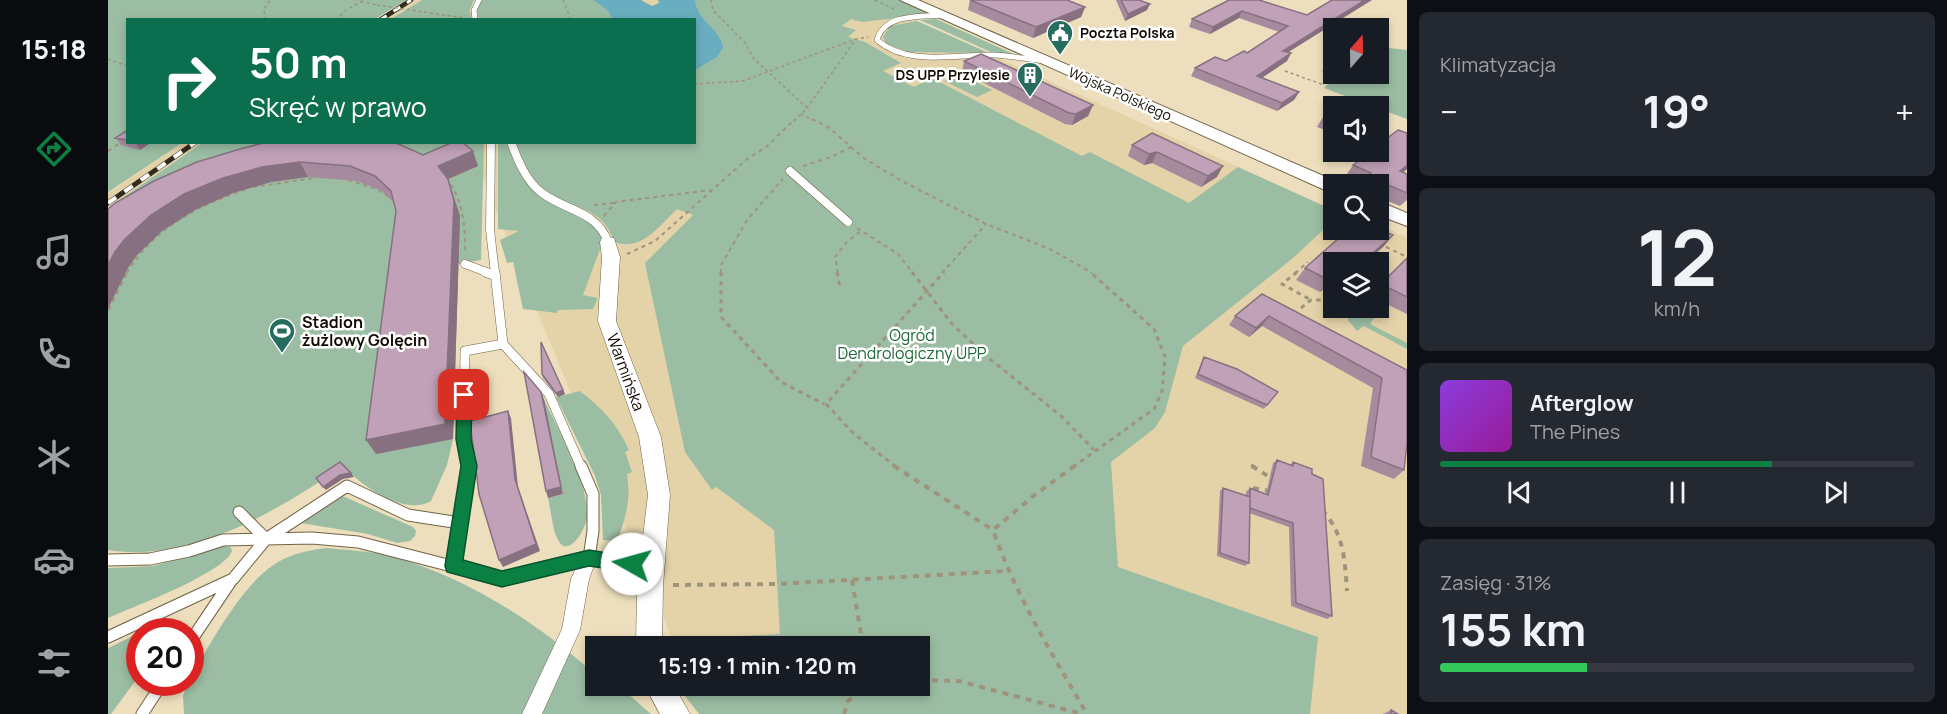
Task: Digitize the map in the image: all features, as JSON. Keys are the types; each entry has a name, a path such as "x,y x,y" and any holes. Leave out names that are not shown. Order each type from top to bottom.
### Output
{"street":[{"name":"Wojska Polskiego","path":"908,0 1323,182"},
{"path":"1389,212 1407,220"},
{"name":"Warmińska","path":"606,241 607,321 650,437 659,495 651,576 649,636"},
{"path":"532,714 571,630 580,579 589,558"},
{"path":"665,696 676,714"}],"lane":[{"path":"475,18 474,10 479,0"},
{"path":"943,15 890,23 883,27 877,40 882,47 900,53 996,56 1047,62"},
{"path":"491,144 490,230 503,344 549,394 593,494 593,531 589,558"},
{"path":"512,144 527,178 543,194 606,241"},
{"path":"790,171 848,222"},
{"path":"465,264 496,276"},
{"path":"453,566 469,466 464,439 465,351 503,344"},
{"path":"204,621 233,579 266,539 347,486 408,515 460,523"},
{"path":"239,512 266,539"},
{"path":"108,560 150,559 189,551 223,540 312,538 358,542 502,579 589,558 651,576"},
{"path":"108,637 233,579"},
{"path":"142,714 154,696"}],"path":[{"path":"265,18 264,9 270,0"},
{"path":"338,18 359,1 364,0"},
{"path":"563,0 570,18"},
{"path":"711,0 713,10 745,43 754,59 807,108"},
{"path":"359,1 468,18"},
{"path":"696,84 743,81 856,39 877,36"},
{"path":"711,190 616,202 606,241 633,252 655,241 747,159 766,147 807,108 856,39"},
{"path":"108,59 126,65"},
{"path":"1285,71 1324,85"},
{"path":"801,114 823,124 887,174 986,224 1050,249 1074,262 1099,279 1154,330 1165,357 1162,391 1154,409 1094,450 993,530"},
{"path":"108,151 126,139"},
{"path":"824,404 780,382 721,317 721,265 747,220 790,171 831,157 851,147"},
{"path":"440,174 459,195 464,217 465,264"},
{"path":"108,310 129,268 149,243 175,222 207,204 248,189 290,180 320,178"},
{"path":"362,183 370,178"},
{"path":"346,180 377,189 393,202"},
{"path":"246,181 248,189"},
{"path":"444,191 454,188"},
{"path":"199,198 207,204"},
{"path":"453,219 464,217"},
{"path":"848,222 898,254 952,324 985,356 1061,416 1094,450"},
{"path":"986,224 826,404 853,433 884,459 993,530 1006,571 1088,714"},
{"path":"840,287 835,258 846,243 861,231"},
{"path":"139,242 149,243"},
{"path":"1386,247 1407,257"},
{"path":"1308,262 1282,284 1311,300 1323,300"},
{"path":"118,270 129,268"},
{"path":"108,296 116,295"},
{"path":"1301,308 1311,300"},
{"path":"1251,465 1278,483"},
{"path":"1252,488 1275,492"},
{"path":"1319,507 1333,519 1341,536 1347,591"},
{"path":"651,576 777,584 1006,571"},
{"path":"852,580 861,636"},
{"path":"930,680 959,681 1082,714"},
{"path":"844,714 848,701 853,696"}],"shaded area":[{"path":"406,0 422,0 393,18 378,18"},
{"path":"605,0 892,0 908,17 1323,205 1323,240 1389,240 1389,230 1407,238 1407,714 702,714 842,696 930,696 930,636 671,636 468,144 696,144 696,18 430,18 435,11 569,6"},
{"path":"181,144 201,144 108,208 108,193"}],"green space":[{"path":"108,0 406,0 377,18 126,18 126,144 180,144 108,192"},
{"path":"422,0 474,0 470,10 471,18 393,18"},
{"path":"482,0 593,0 608,11 612,18 479,18 477,10"},
{"name":"Ogród Dendrologiczny UPP","path":"695,0 900,0 932,14 862,22 851,19 842,26 856,30 848,37 865,42 901,63 883,71 914,87 932,78 1082,156 1090,152 1189,203 1238,167 1323,205 1323,230 1293,258 1183,346 1165,412 1155,428 1111,462 1118,567 1318,637 1310,714 699,714 685,696 930,696 930,636 740,636 780,634 774,530 716,487 712,490 685,452 645,263 693,215 677,209 649,236 633,243 614,242 609,230 596,216 559,199 543,188 528,170 515,144 696,144"},
{"path":"936,19 1018,56 993,53 920,20"},
{"path":"917,21 989,53 908,52 886,44 883,37 890,26"},
{"path":"1389,48 1407,50 1407,119 1389,112 1389,96 1345,96 1324,88 1328,84 1389,84"},
{"path":"960,74 992,90 977,97 944,81"},
{"name":"Stadion żużlowy Golęcin","path":"201,144 484,144 481,260 458,264 453,439 447,465 431,501 420,505 396,502 372,490 343,466 262,516 202,541 171,549 140,552 108,550 108,208"},
{"path":"498,144 507,144 523,179 531,187 579,215 601,231 602,244 583,295 598,298 593,309 558,310 557,313 523,309 513,262 507,263 500,240 519,231 498,229"},
{"path":"1348,318 1374,318 1370,324 1407,343 1407,349 1364,326 1357,331"},
{"path":"580,391 609,418 629,450 625,452 632,472 627,474 627,508 617,541 603,540 601,495 595,476 556,397"},
{"path":"543,397 578,472 586,503 586,523 575,541 566,546 561,544 555,534 548,498 563,494"},
{"path":"338,497 345,497 413,527 416,531 415,536 410,541 397,543 368,534 301,523"},
{"path":"224,546 232,550 227,559 215,568 157,598 108,618 108,568 153,566"},
{"path":"326,548 366,552 390,556 446,576 525,619 585,666 585,696 630,696 651,714 184,714 183,696 204,696 204,654 232,609 244,593 271,566 301,553"},
{"path":"126,639 126,694 111,714 108,714 108,648"}],"water":[{"path":"593,0 641,0 652,6 659,3 658,0 695,0 700,13 717,34 723,47 717,57 696,69 696,18 612,18 608,11"}],"building":[{"path":"970,0 1067,0 1085,7 1036,27"},
{"path":"1121,0 1139,0 1150,4 1128,14"},
{"path":"1229,0 1259,0 1307,15 1332,0 1365,0 1336,18 1323,18 1323,26 1283,51 1291,53 1257,76 1299,92 1282,103 1195,68 1215,57 1226,61 1244,51 1247,53 1288,26 1242,11 1213,27 1192,19"},
{"path":"981,54 1093,105 1076,114 1069,113 964,61"},
{"path":"1398,130 1407,133 1407,165 1400,171 1407,174 1407,193 1389,185 1389,174 1370,174 1353,165 1357,162 1389,162 1389,137"},
{"path":"126,131 126,140 115,138"},
{"path":"1152,133 1223,166 1208,176 1157,152 1149,154 1132,145"},
{"path":"259,144 398,144 423,155 448,144 464,144 473,151 438,166 448,179 454,201 445,424 366,440 396,211 391,191 375,176 350,166 300,162 262,167 223,178 184,194 151,215 124,240 108,265 108,209 154,181 197,162"},
{"path":"1337,240 1387,240 1374,252 1323,252"},
{"path":"1323,252 1323,277 1305,268"},
{"path":"1407,258 1407,297 1389,288 1389,276"},
{"path":"1262,294 1407,370 1407,443 1404,470 1371,457 1382,378 1269,316 1256,328 1235,316"},
{"path":"541,342 563,390 556,393 542,374"},
{"path":"1204,357 1237,369 1278,392 1267,405 1198,374"},
{"path":"524,372 541,392 561,487 546,491"},
{"path":"508,411 515,479 536,544 499,560 479,494 470,421"},
{"path":"1277,460 1293,466 1293,462 1312,469 1312,474 1323,479 1332,616 1296,603 1293,523 1250,508 1250,498 1249,563 1220,553 1223,488 1250,497 1250,488 1268,495"},
{"path":"340,462 351,473 340,475 323,487 316,478"}],"railway":[{"path":"383,18 411,0"},
{"path":"108,203 193,144"}],"place":[{"name":"Poczta Polska","path":"1060,56"},
{"name":"DS UPP Przylesie","path":"1030,98"},
{"name":"Stadion żużlowy Golęcin","path":"282,354"}],"route":[{"path":"464,395 464,439 469,466 453,566 502,579 589,558 632,564"}]}
